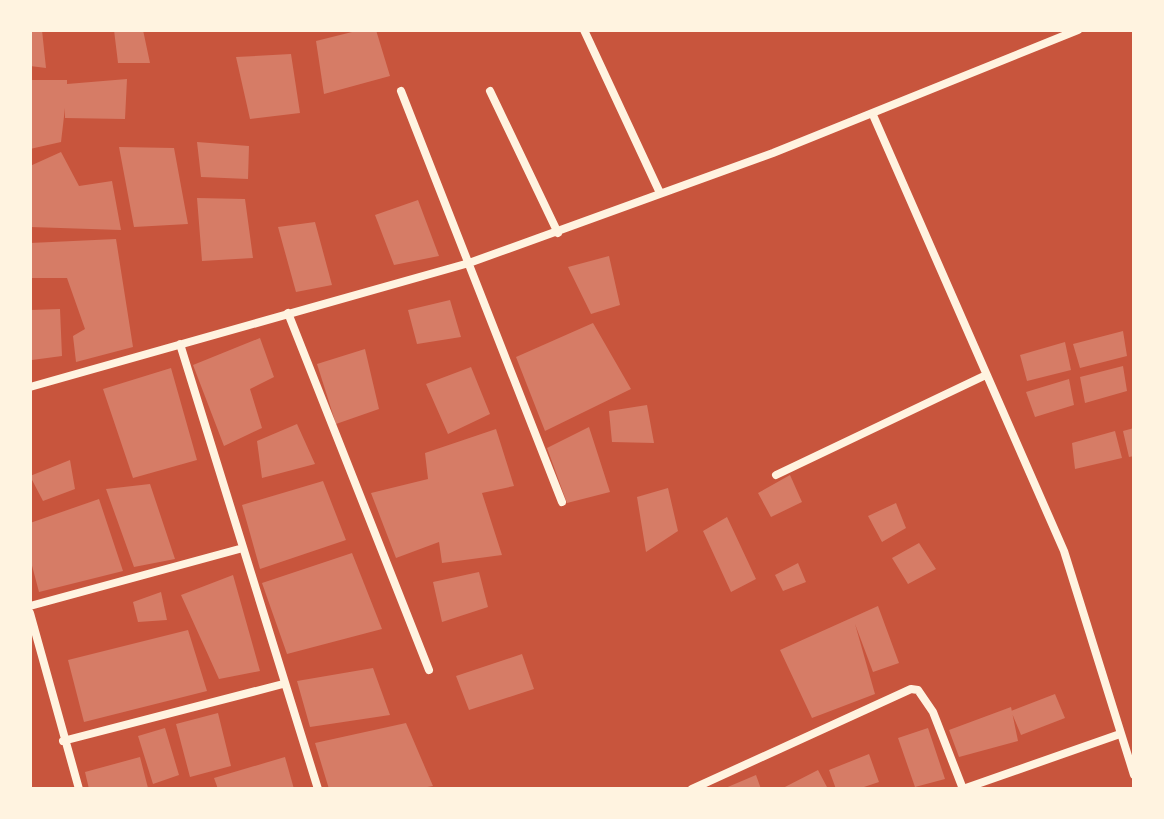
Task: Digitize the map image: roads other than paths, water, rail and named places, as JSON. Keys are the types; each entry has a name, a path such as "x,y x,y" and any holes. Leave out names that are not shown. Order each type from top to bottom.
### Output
{"street":[{"path":"584,30 660,193"},
{"path":"30,387 469,263 558,233 873,115 1078,30"},
{"path":"401,91 562,502"},
{"path":"490,91 558,233"},
{"path":"873,115 1064,551 1134,775"},
{"path":"288,313 429,670"},
{"path":"180,344 318,789"},
{"path":"776,475 986,375"},
{"path":"30,606 243,548"},
{"path":"30,613 63,741 79,789"},
{"path":"63,741 283,684"},
{"path":"692,789 911,689 918,690 933,712 963,789 1120,734"}]}
